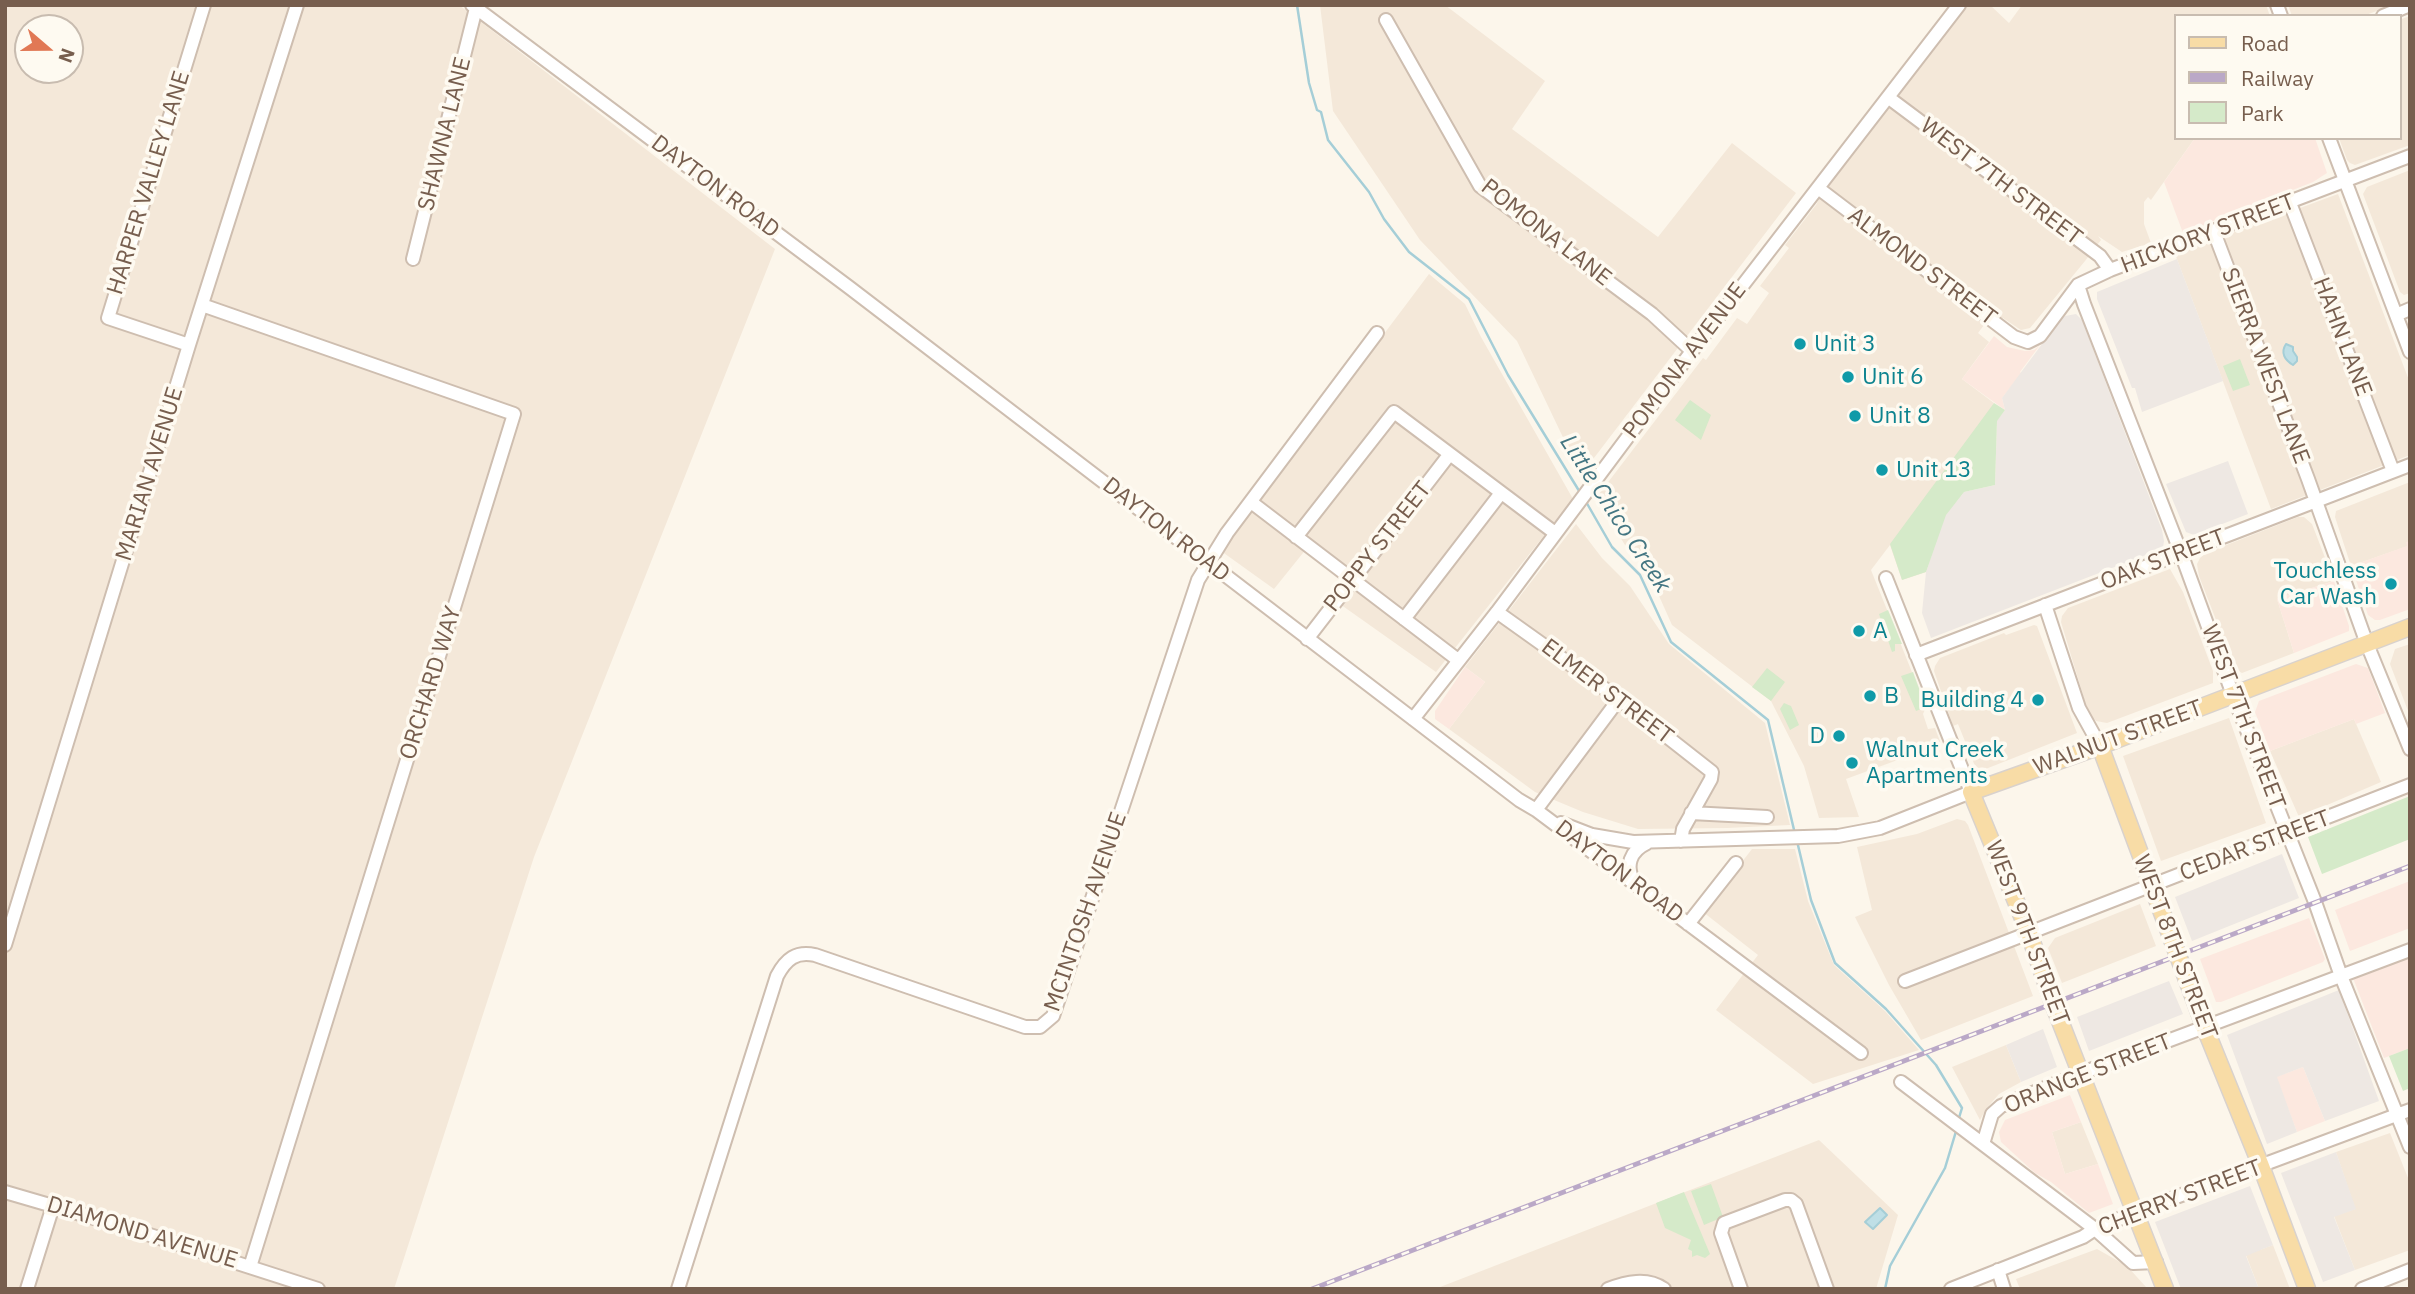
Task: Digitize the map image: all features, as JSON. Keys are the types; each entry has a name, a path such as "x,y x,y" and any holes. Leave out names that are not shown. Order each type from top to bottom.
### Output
{"main road":[{"name":"WALNUT STREET","path":"1971,792 2100,746 2410,627"},
{"name":"WEST 8TH STREET","path":"2100,746 2204,1028 2261,1166 2307,1289"},
{"name":"WEST 9TH STREET","path":"1971,792 2029,933 2053,1003 2165,1289"}],"street":[{"name":"HARPER VALLEY LANE","path":"189,345 108,318 204,5"},
{"name":"MARIAN AVENUE","path":"5,945 189,345 297,5"},
{"name":"POMONA AVENUE","path":"1413,719 1959,5"},
{"path":"2388,14 2410,5"},
{"name":"SHAWNA LANE","path":"413,259 474,7"},
{"name":"DAYTON ROAD","path":"474,7 850,288 1519,800 1861,1053"},
{"name":"POMONA LANE","path":"1387,20 1480,186 1652,314 1692,351"},
{"name":"WEST 7TH STREET","path":"1889,98 2100,256 2110,270"},
{"path":"2330,140 2410,352"},
{"name":"HICKORY STREET","path":"2028,342 2040,336 2078,285 2110,270 2410,156"},
{"name":"ALMOND STREET","path":"1818,188 2014,337 2028,342"},
{"name":"HAHN LANE","path":"2290,203 2393,471"},
{"name":"SIERRA WEST LANE","path":"2214,232 2367,644 2410,749"},
{"name":"WEST 7TH STREET","path":"2078,285 2342,976 2404,1112 2410,1147"},
{"name":"ORCHARD WAY","path":"202,305 514,414 250,1266"},
{"path":"2396,315 2410,309"},
{"name":"MCINTOSH AVENUE","path":"678,1289 777,976 789,959 805,953 816,955 1025,1027 1040,1027 1053,1016 1191,598 1209,562 1377,332"},
{"path":"1296,537 1394,412 1555,533"},
{"name":"POPPY STREET","path":"1307,639 1449,455"},
{"name":"OAK STREET","path":"1916,655 2410,465"},
{"path":"1404,619 1502,494"},
{"path":"1251,502 1458,660"},
{"name":"WEST 9TH STREET","path":"1886,578 1971,792"},
{"name":"WEST 8TH STREET","path":"2045,606 2079,708 2100,746"},
{"name":"ELMER STREET","path":"1497,612 1619,699 1709,769 1712,776 1691,813"},
{"path":"1536,810 1619,699"},
{"name":"CEDAR STREET","path":"1905,981 2410,785"},
{"name":"WALNUT STREET","path":"1536,810 1592,835 1633,842 1821,837 1856,834 1880,828 1971,792"},
{"path":"1681,841 1683,829 1691,813 1767,817"},
{"path":"1634,883 1630,873 1630,858 1635,850 1650,841"},
{"path":"1688,924 1736,863"},
{"name":"ORANGE STREET","path":"1983,1144 1992,1114 2001,1106 2410,950"},
{"path":"1900,1082 2095,1229 2133,1263 2156,1262"},
{"name":"CHERRY STREET","path":"1951,1289 2084,1237 2095,1229 2136,1212 2404,1112"},
{"name":"DIAMOND AVENUE","path":"5,1192 318,1289"},
{"path":"1741,1289 1721,1233 1724,1223 1791,1200 1796,1204 1827,1289"},
{"path":"27,1289 53,1206"},
{"path":"1998,1270 2004,1289"},
{"path":"2362,1289 2410,1270"},
{"path":"1608,1289 1621,1284 1646,1282 1664,1289"}],"shaded area":[{"path":"5,5 459,5 775,249 534,857 394,1289 5,1289"},
{"path":"1320,5 1445,5 1545,81 1512,129 1658,237 1732,143 1796,193 1581,475 1517,341 1420,240 1333,111"},
{"path":"1960,5 1990,5 2009,23 2022,5 2266,5 2269,14 2174,14 2174,140 2194,140 2151,200 2148,197 2144,202 2144,224 2151,243 2122,252 2098,236 2101,240 2030,328 2021,330 2003,318 1984,325 1978,333 1989,342 1962,379 1994,403 1964,492 1946,515 1926,572 1902,580 1890,545 1871,570 1926,707 1923,714 1928,729 1935,728 1941,744 1846,779 1859,817 1819,818 1804,766 1771,701 1672,625 1643,560 1625,545 1596,498 1737,318 1747,324 1769,293 1760,286 1789,248 1785,245 1816,205 1833,173"},
{"path":"2288,5 2393,5 2368,14 2291,14"},
{"path":"2410,16 2410,145 2355,165 2347,160 2340,140 2401,140 2401,19"},
{"path":"2194,140 2316,140 2327,173 2313,182 2183,233 2164,182"},
{"path":"2410,170 2410,293 2404,295 2400,292 2363,194 2367,187"},
{"path":"2338,194 2410,383 2410,455 2271,509 2175,254"},
{"path":"2177,259 2223,381 2142,412 2135,388 2132,388 2097,299 2097,292"},
{"path":"1429,274 1465,304 1573,499 1436,672 1330,597 1345,577 1307,548 1274,589 1221,551"},
{"path":"2076,314 2082,320 2162,530 2163,547 1931,638 1922,613 1926,572 1945,515 1964,492 1995,485 1997,420 2005,410 2002,398 2059,321 2065,316"},
{"path":"1994,336 2007,347 2025,351 2034,350 2040,345 2020,372 2022,374 2002,398 2005,410 1962,379"},
{"path":"2228,461 2248,514 2194,535 2186,532 2166,484"},
{"path":"2410,482 2408,546 2351,566 2335,517 2336,511"},
{"path":"2304,517 2312,524 2334,581 2277,599 2294,653 2242,673 2235,669 2199,576 2197,564 2206,553"},
{"path":"1576,524 1602,558 1630,586 1669,644 1765,723 1790,825 1638,829 1583,812 1535,792 1449,729 1485,682 1465,667"},
{"path":"2410,541 2410,609 2375,620 2368,615 2351,566 2407,546 2406,542"},
{"path":"2170,569 2183,592 2213,671 2213,683 2107,723 2096,721 2091,717 2085,702 2061,622 2062,616 2068,608"},
{"path":"2334,581 2349,631 2294,653 2277,599"},
{"path":"2037,626 2077,733 1983,770 1975,766 1958,724 1953,726 1934,671 1935,666 1940,658 2004,633 2006,635"},
{"path":"2410,644 2410,716 2390,664 2395,649"},
{"path":"2356,664 2368,668 2385,713 2356,724 2354,719 2270,751 2255,712 2259,701"},
{"path":"1465,667 1485,682 1449,729 1435,719 1435,711"},
{"path":"2229,718 2266,823 2161,861 2123,756"},
{"path":"2354,719 2381,782 2299,817 2270,751"},
{"path":"1957,819 1968,825 2033,996 1921,1040 1889,985 1855,917 1872,910 1857,847 1917,834"},
{"path":"1752,849 1795,849 1808,901 1834,965 1885,1011 1919,1050 1813,1084 1716,1010 1758,955 1703,912"},
{"path":"2282,854 2299,898 2192,941 2175,897"},
{"path":"2410,881 2410,928 2350,951 2335,910"},
{"path":"2140,904 2156,946 2062,983 2048,948 2055,938"},
{"path":"2309,918 2325,959 2323,962 2216,1002 2200,959"},
{"path":"2410,958 2410,1048 2384,1058 2353,978"},
{"path":"2169,981 2183,1014 2089,1051 2077,1017"},
{"path":"2339,990 2379,1101 2325,1121 2303,1067 2277,1077 2297,1132 2267,1144 2227,1035"},
{"path":"2043,1029 2057,1067 2021,1082 2006,1045"},
{"path":"2006,1045 2021,1082 1999,1094 1980,1120 1952,1067"},
{"path":"2303,1067 2325,1121 2297,1132 2276,1077"},
{"path":"2070,1095 2081,1122 2052,1132 2065,1174 2098,1164 2113,1204 2089,1213 2051,1182 2035,1173 2001,1142 1999,1132 2005,1120"},
{"path":"2081,1122 2098,1164 2065,1174 2052,1132"},
{"path":"2390,1133 2410,1183 2410,1250 2355,1270 2334,1216 2355,1209 2336,1152"},
{"path":"1819,1140 1898,1215 1876,1289 1435,1289"},
{"path":"2336,1152 2356,1209 2334,1217 2355,1270 2323,1282 2281,1173"},
{"path":"2250,1186 2273,1245 2246,1256 2259,1289 2181,1289 2155,1222"},
{"path":"2273,1245 2290,1289 2259,1289 2246,1255"},
{"path":"2097,1249 2127,1266 2146,1287 2020,1289 2016,1279"}],"green space":[{"path":"2240,359 2250,385 2233,391 2223,366"},
{"path":"1690,400 1711,415 1701,440 1675,420"},
{"path":"1994,403 2005,410 1997,421 1995,485 1964,492 1946,515 1926,572 1902,580 1890,544"},
{"path":"1888,610 1902,644 1895,644 1895,651 1892,652 1879,614"},
{"path":"1767,668 1785,682 1771,701 1752,687"},
{"path":"1913,672 1926,707 1916,711 1901,676"},
{"path":"1784,703 1791,706 1799,725 1790,730 1780,709"},
{"path":"2410,796 2410,839 2322,874 2308,837"},
{"path":"2410,1048 2410,1088 2403,1091 2389,1056"},
{"path":"1711,1184 1723,1217 1704,1225 1691,1191"},
{"path":"1684,1192 1710,1254 1705,1258 1697,1255 1692,1257 1692,1251 1688,1249 1691,1240 1665,1228 1656,1203"}],"water":[{"path":"2286,344 2293,347 2297,357 2293,365 2284,356"},
{"path":"1880,1208 1887,1215 1873,1229 1865,1222"}],"waterway":[{"name":"Little Chico Creek","path":"1297,5 1309,83 1317,110 1321,112 1328,140 1369,192 1384,219 1409,252 1469,299 1508,375 1581,494"},
{"name":"Little Chico Creek","path":"1585,500 1612,547 1640,575 1671,642 1768,720 1795,834"},
{"name":"Little Chico Creek","path":"1797,841 1811,900 1835,963 1886,1009 1936,1065 1962,1108 1958,1121"},
{"name":"Little Chico Creek","path":"1885,1289 1890,1266 1945,1168 1957,1128"}],"railway":[{"path":"1312,1289 2410,866"}],"place":[{"name":"Unit 3","path":"1800,344"},
{"name":"Unit 6","path":"1848,377"},
{"name":"Unit 8","path":"1855,416"},
{"name":"Unit 13","path":"1882,470"},
{"name":"Touchless Car Wash","path":"2391,584"},
{"name":"A","path":"1859,631"},
{"name":"B","path":"1870,696"},
{"name":"Building 4","path":"2038,700"},
{"name":"D","path":"1839,736"},
{"name":"Walnut Creek Apartments","path":"1852,763"}]}
